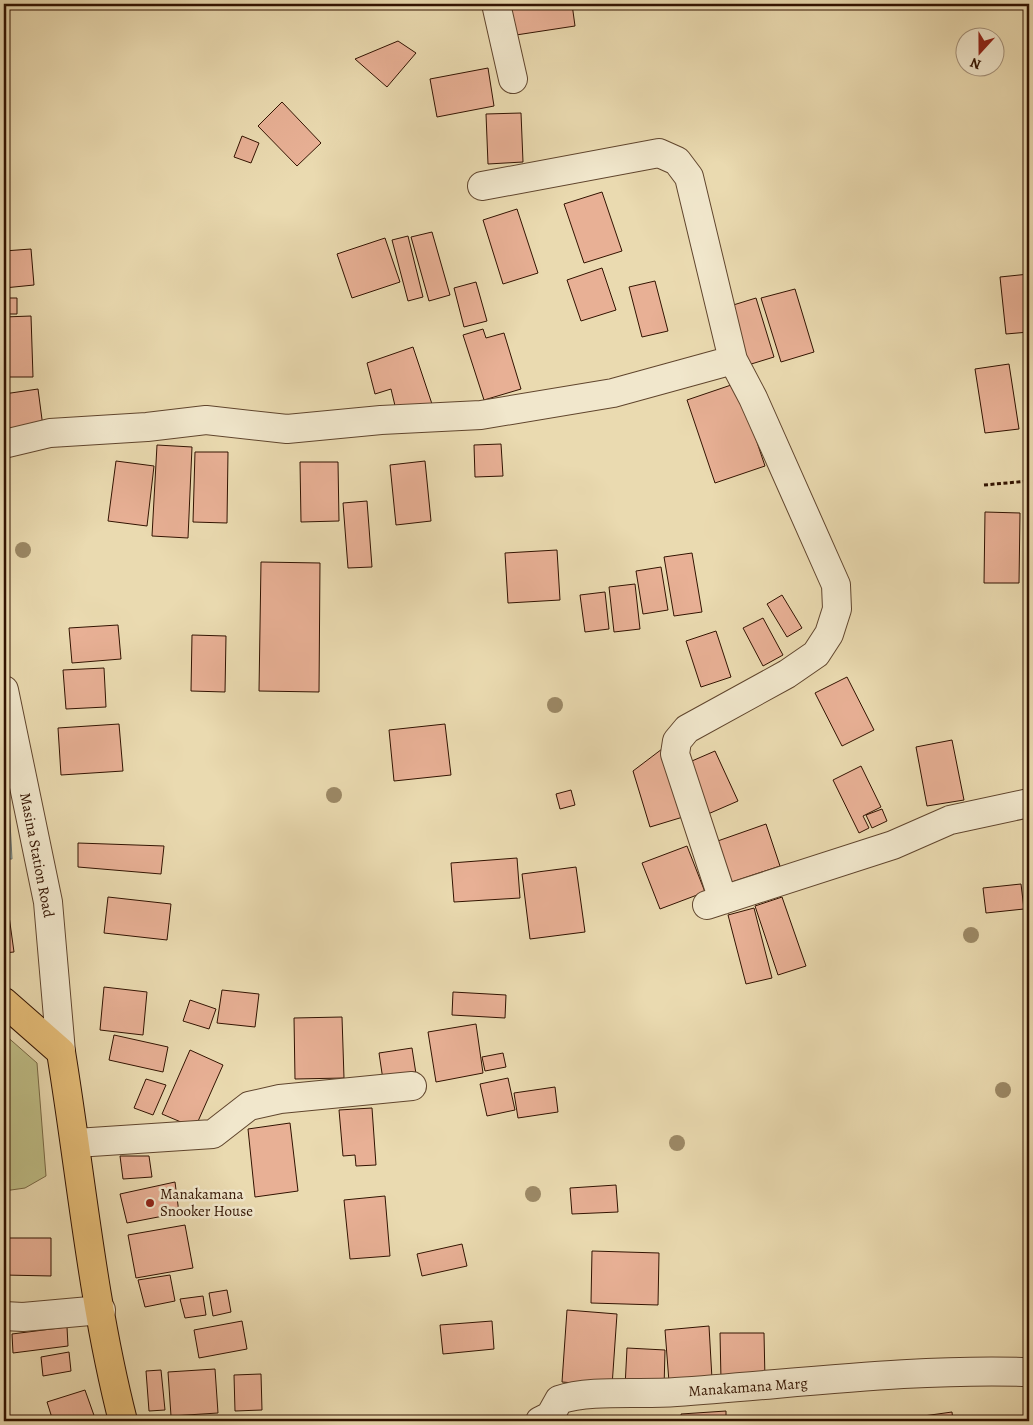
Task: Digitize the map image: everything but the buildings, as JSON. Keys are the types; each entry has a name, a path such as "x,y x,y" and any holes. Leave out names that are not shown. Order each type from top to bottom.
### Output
{"main road":[{"path":"4,1002 61,1052 76,1143 88,1239 114,1388 123,1421"}],"street":[{"path":"496,4 513,79"},
{"path":"482,186 659,153 677,162 689,177 733,360 753,398 836,585 837,609 828,634 816,654 787,674 687,729 677,741 675,754 715,902 893,845 950,820 1029,803"},
{"path":"4,444 50,433 147,427 206,420 287,429 381,420 481,415 613,393 733,360"},
{"name":"Masina Station Road","path":"4,690 48,902 61,1052"},
{"path":"76,1143 213,1134 249,1106 280,1099 412,1086"},
{"path":"4,1316 24,1317 101,1310"},
{"name":"Manakamana Marg","path":"540,1421 550,1416 559,1400 572,1396 651,1394 966,1370 1029,1372"}],"path":[{"path":"984,485 1029,480"}],"shaded area":[{"path":"4,1034 37,1063 46,1176 25,1188 4,1191"}],"water":[{"path":"4,804 9,804 12,859 4,859"}],"place":[{"name":"Manakamana Snooker House","path":"150,1203"}]}
